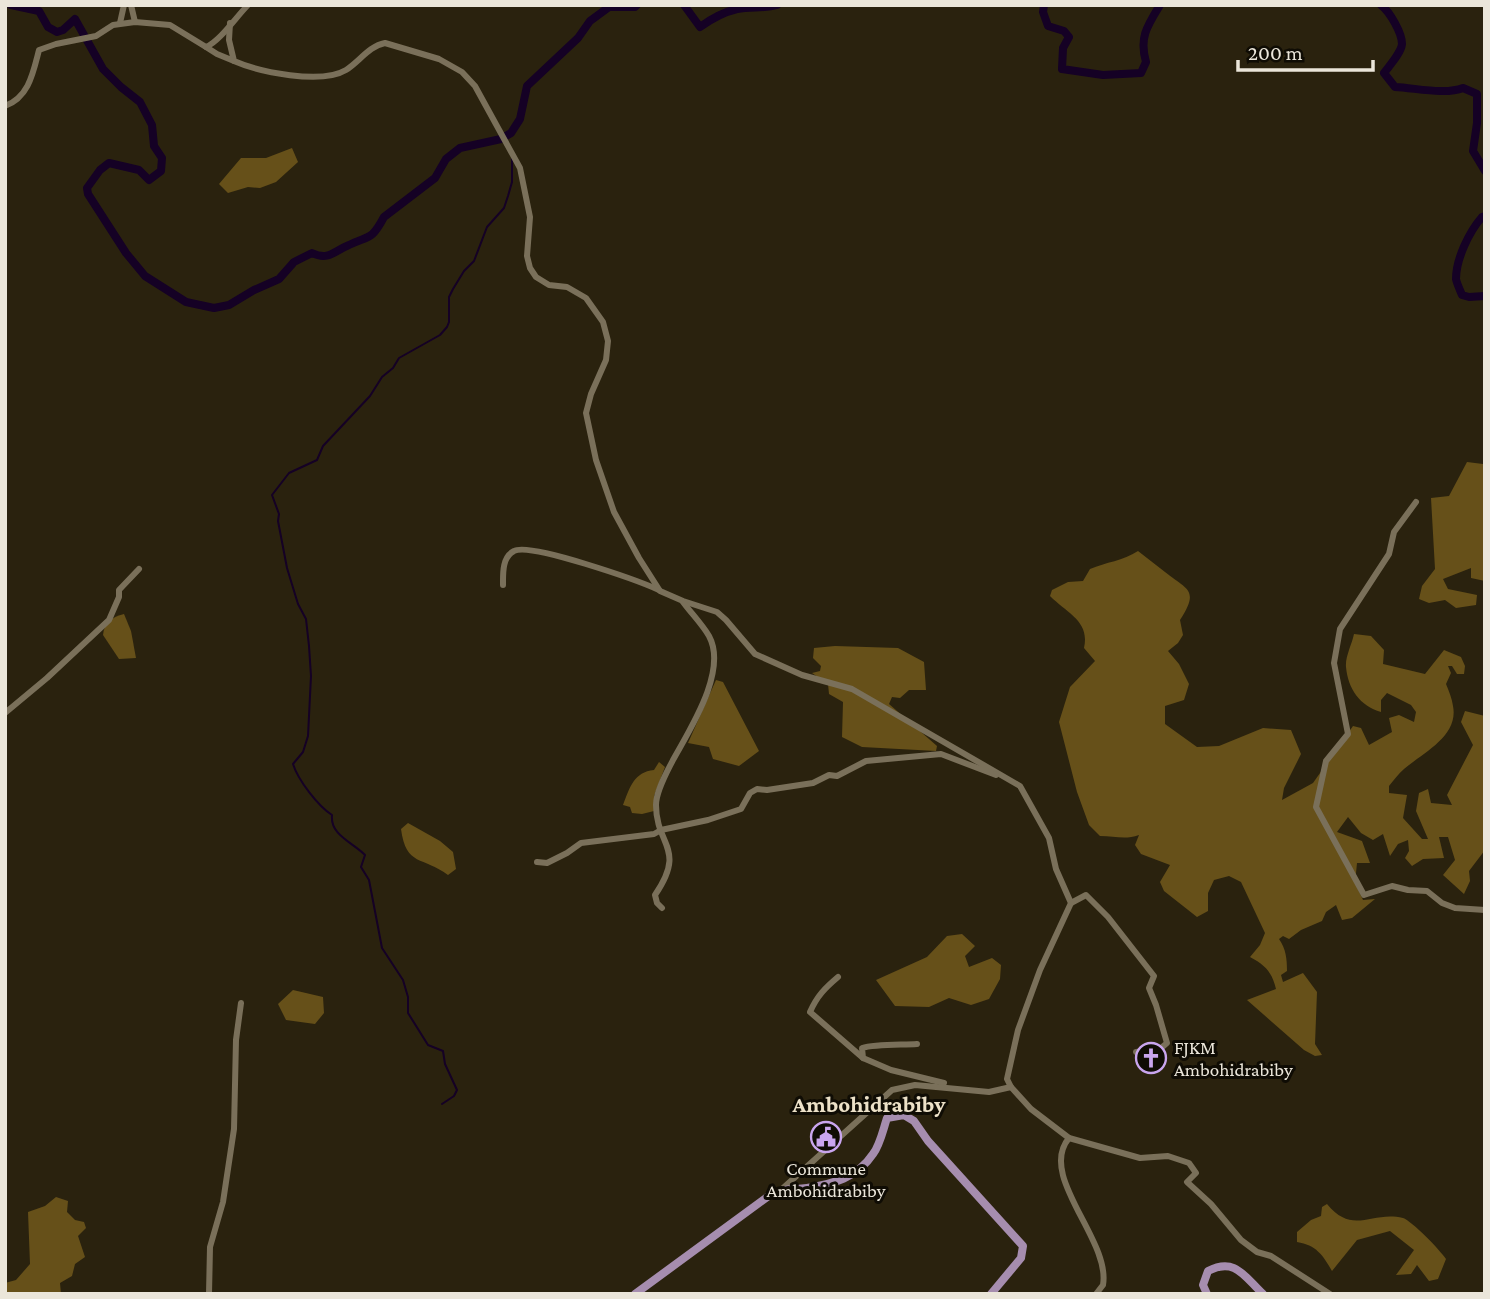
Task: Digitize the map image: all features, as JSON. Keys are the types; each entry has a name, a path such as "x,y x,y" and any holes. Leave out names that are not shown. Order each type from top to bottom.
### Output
{"main road":[{"path":"635,1294 782,1189 829,1184 849,1178 873,1154 887,1118 904,1115 914,1121 936,1150 1023,1246 1021,1258 991,1294"},
{"path":"1207,1294 1203,1284 1208,1271 1221,1264 1243,1273 1263,1294"}],"street":[{"path":"120,23 124,5"},
{"path":"131,5 135,22"},
{"path":"206,47 215,43 229,23 248,5"},
{"path":"5,106 13,103 27,90 39,50 96,36 120,23 170,25 206,47 258,70 323,77 344,71 378,44 385,43 439,60 462,72 475,86 520,168 530,217 527,256 530,268 536,277 549,285 567,287 586,298 603,322 608,341 606,360 591,394 586,414 614,512 660,591"},
{"path":"229,23 229,40 234,61"},
{"path":"1416,502 1394,532 1389,554 1340,629 1334,663 1347,718 1348,734 1326,761 1316,807 1364,895 1392,886 1427,891 1442,903 1455,908 1485,910"},
{"path":"503,585 505,560 513,551 522,549 577,561 716,612 755,654 802,675 852,689 1010,781"},
{"path":"5,713 109,620 119,597 119,590 139,569"},
{"path":"663,908 657,903 655,895 663,884 671,859 656,804 667,773 695,718 715,670 710,638 682,601"},
{"path":"537,862 547,863 581,843 638,837 708,820 741,809 750,793 757,789 798,787 829,775 837,776 866,761 941,754 1020,786 1049,838 1056,869 1071,903"},
{"path":"1136,1052 1160,1049 1167,1043 1149,988 1154,976 1108,917 1086,895 1071,903 1040,970 1018,1030 1007,1079 1011,1087 1031,1109 1069,1138 1140,1158 1168,1156 1189,1163 1196,1173 1187,1182 1211,1203 1241,1240 1330,1294"},
{"path":"838,978 824,989 810,1012 863,1058 891,1070 951,1087"},
{"path":"209,1294 210,1247 223,1202 234,1129 236,1040 240,1003"},
{"path":"863,1058 862,1048 917,1044"},
{"path":"782,1189 892,1090 915,1085 989,1092 1011,1087"},
{"path":"1069,1138 1062,1151 1062,1173 1102,1264 1103,1285 1096,1294"}],"shaded area":[{"path":"292,148 298,162 276,182 260,188 248,187 228,193 219,184 241,158 266,158"},
{"path":"1467,462 1483,464 1485,467 1485,581 1471,578 1471,568 1443,579 1448,589 1477,595 1476,605 1456,608 1445,600 1429,603 1419,599 1422,586 1435,569 1431,498 1449,496"},
{"path":"1138,551 1185,587 1190,596 1180,620 1183,635 1168,651 1179,664 1189,684 1184,700 1165,706 1165,724 1197,747 1219,746 1263,728 1291,730 1301,754 1284,788 1282,800 1313,783 1353,726 1361,728 1369,745 1392,732 1389,718 1399,715 1414,722 1416,712 1411,705 1387,693 1381,700 1381,712 1367,706 1356,696 1346,667 1354,634 1371,636 1384,650 1383,664 1425,674 1444,650 1461,657 1465,666 1464,674 1457,674 1452,666 1448,666 1451,673 1446,684 1453,703 1451,726 1438,743 1402,771 1389,786 1389,793 1407,795 1403,818 1422,839 1428,839 1416,811 1419,793 1428,789 1431,803 1452,805 1447,795 1473,745 1461,722 1465,711 1485,716 1485,850 1469,871 1470,881 1464,894 1443,875 1455,860 1448,837 1439,837 1444,858 1423,859 1412,866 1405,858 1409,851 1408,840 1398,844 1390,856 1383,834 1373,840 1361,833 1348,817 1337,832 1362,841 1370,863 1357,863 1355,883 1363,900 1375,899 1352,918 1342,920 1336,905 1326,912 1322,921 1301,930 1289,939 1283,936 1279,939 1287,962 1287,971 1281,975 1283,982 1303,973 1317,992 1315,1044 1322,1055 1315,1056 1304,1050 1247,1000 1276,989 1267,970 1250,957 1260,945 1265,933 1241,882 1229,876 1214,880 1208,893 1208,911 1197,917 1164,891 1160,882 1170,865 1141,854 1135,845 1139,835 1124,838 1100,836 1089,825 1077,792 1059,722 1070,687 1095,661 1084,648 1084,631 1081,624 1050,596 1052,590 1068,582 1083,581 1090,569"},
{"path":"124,614 131,631 136,658 119,659 103,635 109,621"},
{"path":"814,648 898,648 924,662 926,690 909,690 900,698 892,697 889,704 937,746 936,751 862,747 842,737 843,702 829,694 828,684 812,673 820,671 821,666 813,658"},
{"path":"716,680 723,682 759,751 739,766 713,759 709,747 688,743"},
{"path":"659,762 665,767 654,796 654,811 632,813 630,807 623,805 631,787 637,777 654,770"},
{"path":"408,823 440,841 453,852 456,869 448,875 411,855 403,841 401,829"},
{"path":"962,934 975,946 965,956 969,967 992,958 1001,965 1000,979 989,999 971,1005 949,998 929,1007 895,1006 876,980 927,957 947,936"},
{"path":"293,990 323,997 324,1013 315,1024 286,1020 278,1004"},
{"path":"56,1197 68,1201 67,1212 75,1220 84,1222 86,1228 78,1236 85,1257 75,1264 72,1276 60,1283 61,1294 5,1294 5,1283 16,1280 30,1264 28,1212 45,1206"},
{"path":"1327,1204 1345,1219 1363,1220 1392,1216 1407,1220 1426,1236 1446,1259 1438,1279 1429,1281 1417,1265 1411,1274 1396,1275 1414,1250 1390,1231 1357,1240 1332,1271 1318,1252 1297,1242 1297,1232 1311,1220 1321,1216 1322,1207"}],"waterway":[{"path":"11,5 39,11 48,27 57,32 75,19 103,69 140,102 152,125 154,146 162,158 161,171 149,180 139,170 109,163 100,170 87,188 88,194 126,253 145,276 186,302 214,308 229,305 279,279 294,262 312,253 327,256 370,236 384,217 435,178 446,159 460,148 501,139 511,133 520,119 527,86 578,38 590,21 609,7 637,5"},
{"path":"34,5 39,11"},
{"path":"684,5 700,27 732,10 777,5"},
{"path":"1044,5 1043,12 1048,26 1064,31 1069,37 1063,48 1062,69 1103,75 1141,73 1146,62 1144,39 1151,19 1160,5"},
{"path":"1381,5 1395,23 1402,44 1384,73 1395,87 1439,91 1463,88 1477,94 1473,151 1485,171"},
{"path":"442,1104 454,1096 457,1090 445,1064 443,1051 428,1045 408,1013 408,997 403,980 382,948 369,880 361,867 365,855 334,828 332,815 309,792 293,764 303,752 308,736 311,676 309,646 306,619 298,604 287,568 279,514 272,495 289,473 317,460 323,446 370,396 399,358 440,335 447,327 449,297 464,271 474,261 487,227 504,208 512,182 512,159"},
{"path":"1485,216 1477,223 1464,246 1456,279 1462,295 1485,296"}],"place":[{"name":"FJKM Ambohidrabiby","path":"1151,1058"},
{"name":"Commune Ambohidrabiby","path":"826,1137"}],"district":[{"name":"Ambohidrabiby","path":"869,1104"}]}
